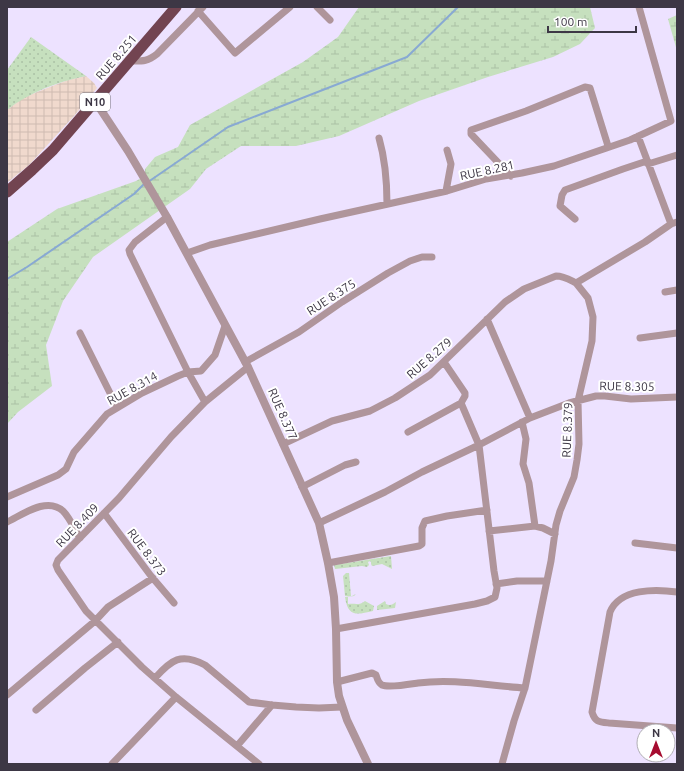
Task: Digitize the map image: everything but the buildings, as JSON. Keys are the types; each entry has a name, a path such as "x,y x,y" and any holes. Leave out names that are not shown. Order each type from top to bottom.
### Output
{"highway":[{"name":"RUE 8.251","path":"7,192 53,150 176,7"}],"street":[{"path":"129,61 150,60 200,9 235,53 290,7"},
{"path":"317,7 330,20"},
{"name":"RUE 8.281","path":"187,253 210,245 446,191 486,179 511,176 554,166 638,136 674,120 639,7"},
{"path":"511,176 471,134 471,130 526,111 584,87 590,88 608,146"},
{"name":"RUE 8.377","path":"95,101 128,151 167,217 246,364 319,523 334,597 336,629 336,682 342,707 368,764"},
{"path":"576,283 674,223 638,136"},
{"path":"379,138 382,147 386,178 387,204"},
{"path":"446,191 450,164 447,150"},
{"path":"575,218 560,206 565,190 623,169 677,155"},
{"path":"167,217 135,242 129,250 188,372 205,402"},
{"name":"RUE 8.375","path":"246,364 290,338 342,302 404,264 422,257 432,256"},
{"name":"RUE 8.279","path":"283,444 332,421 360,414 379,407 430,375 487,319 510,298 524,289 550,278 561,276 576,283"},
{"name":"RUE 8.379","path":"502,764 525,688 560,511 574,477 576,465 579,444 578,401 592,341 594,317 588,298 576,283"},
{"path":"665,292 677,290"},
{"path":"487,319 530,418"},
{"name":"RUE 8.314","path":"7,497 64,471 68,466 74,452 100,422 117,407 188,372 201,370 215,355 225,326"},
{"path":"80,332 117,407"},
{"path":"640,338 677,333"},
{"path":"408,432 461,403 465,396 465,393 444,362"},
{"name":"RUE 8.409","path":"246,364 205,402 171,437 141,473 58,560 56,565 82,607 95,621 155,678 258,764"},
{"name":"RUE 8.305","path":"319,523 385,492 530,418 588,397 605,396 631,399 677,397"},
{"path":"336,629 487,601 494,597 497,592 479,445 461,403"},
{"path":"522,422 526,439 523,464 528,483 535,526"},
{"path":"302,487 345,465 356,462"},
{"path":"7,522 39,507 49,505 63,512 80,538"},
{"path":"328,562 419,546 422,544 422,528 425,521 487,510"},
{"name":"RUE 8.373","path":"104,513 153,578 174,603"},
{"path":"489,531 535,526 555,534"},
{"path":"635,543 677,548"},
{"path":"7,695 95,621 108,607 153,578"},
{"path":"496,584 517,581 546,581"},
{"path":"677,592 658,590 642,591 620,599 612,606 592,712 594,718 598,721 626,725 677,728"},
{"path":"36,710 118,642"},
{"path":"155,678 169,663 176,659 186,658 197,660 205,665 244,699 254,703 320,708 342,707"},
{"path":"336,682 372,673 376,675 381,685 405,685 453,681 525,688"},
{"path":"112,764 176,696"},
{"path":"237,746 272,705"}],"shaded area":[{"path":"86,76 97,88 75,115 29,165 7,183 7,110 21,99 37,92 68,80"}],"green space":[{"path":"359,7 590,7 595,28 580,44 553,57 488,77 419,101 339,136 296,146 241,146 206,169 190,189 93,257 63,301 46,345 52,386 18,412 7,424 7,242 57,209 136,181 145,176 145,169 155,157 178,147 190,125 303,62 338,37"},
{"path":"677,15 677,51 668,19"},
{"path":"31,37 86,76 44,88 7,110 7,70"},
{"path":"391,556 392,569 382,564 372,566 370,561 368,562 369,565 367,567 362,566 335,569 334,565"},
{"path":"346,573 349,573 351,596 345,596 343,576"},
{"path":"356,594 348,597 348,604 359,604 365,601 374,606 373,611 357,614 348,608 345,597"},
{"path":"385,601 386,604 389,605 396,602 395,608 377,610 377,606"}],"waterway":[{"path":"148,182 228,127 407,57 458,7"},
{"path":"7,279 134,194 144,184"}]}
